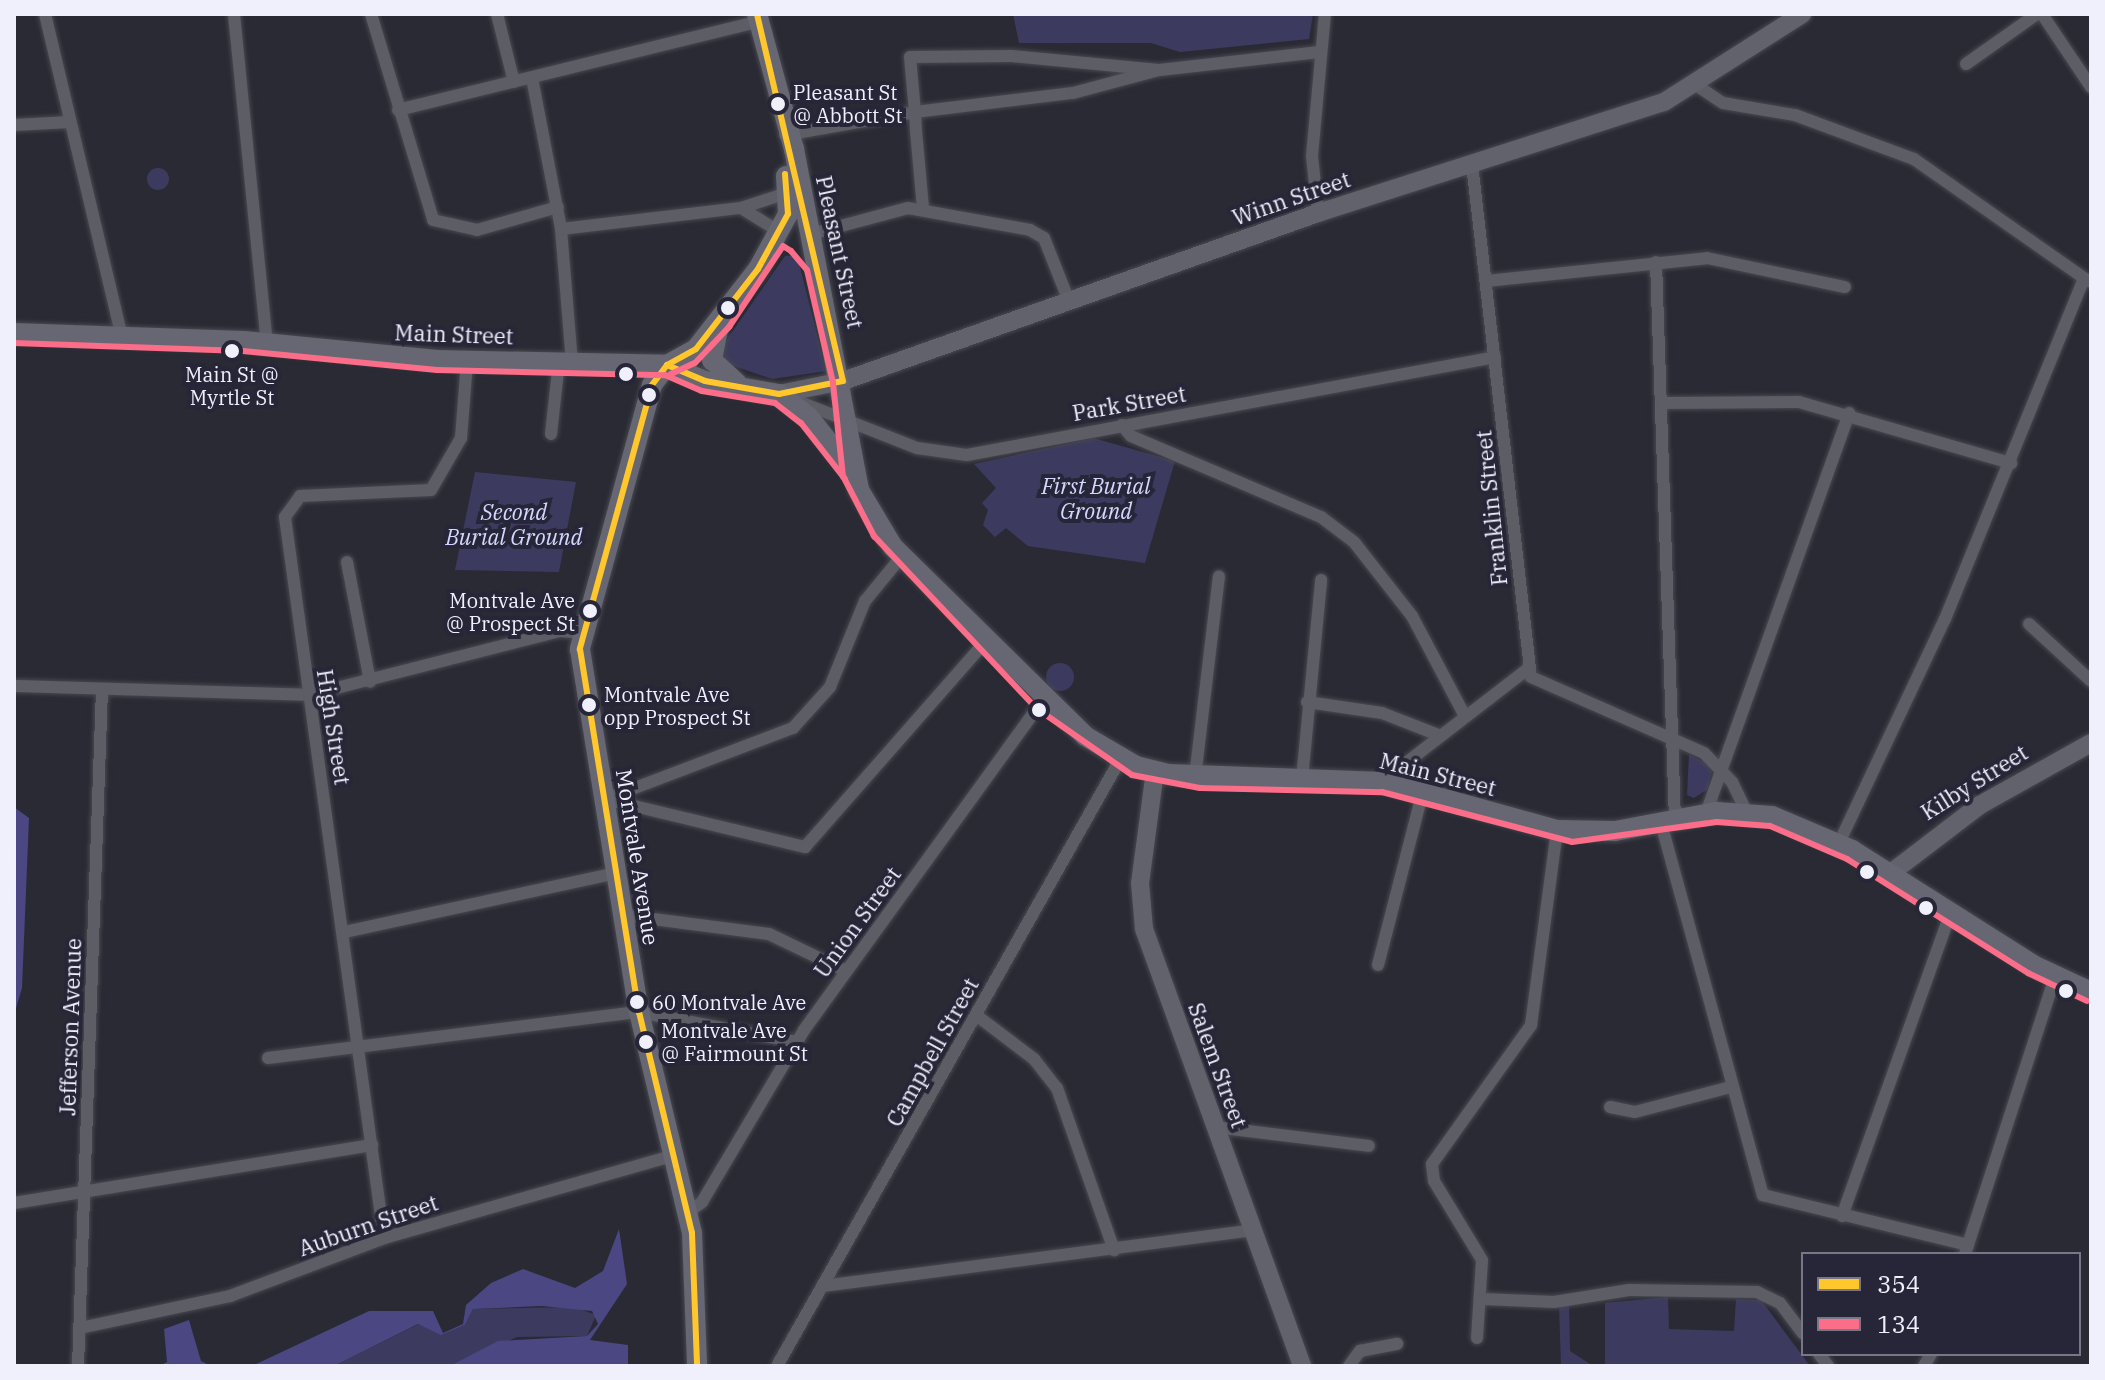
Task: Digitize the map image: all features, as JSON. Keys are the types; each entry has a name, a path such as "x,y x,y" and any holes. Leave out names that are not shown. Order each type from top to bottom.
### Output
{"main road":[{"name":"Winn Street","path":"779,394 843,381 1318,213 1472,164 1696,85 1802,14"},
{"name":"Pleasant Street","path":"758,18 843,381"},
{"name":"Pleasant Street","path":"721,321 780,232 790,192 785,135"},
{"path":"780,232 816,265"},
{"path":"667,365 688,355 721,321"},
{"path":"721,321 712,360 738,384"},
{"name":"Main Street","path":"14,333 267,343 467,361 667,365 694,378 779,394 808,416 853,473 902,556 1043,700 1121,758 1155,771 1195,777 1393,784 1557,830 1746,811 1839,843 2055,977 2091,992"},
{"name":"Montvale Avenue","path":"667,365 652,385 581,633 639,1012 669,1157 687,1213 697,1366"},
{"name":"Main Street","path":"843,381 853,473"},
{"name":"Kilby Street","path":"1891,873 1980,805 2091,743"},
{"name":"Salem Street","path":"1155,771 1142,920 1302,1366"}],"street":[{"path":"45,14 122,336"},
{"path":"234,14 267,343"},
{"path":"371,14 423,204 439,225 482,229 558,207"},
{"path":"497,14 514,82"},
{"path":"1318,213 1312,179 1325,14"},
{"path":"1966,64 2040,14 2091,87"},
{"path":"398,110 758,18"},
{"path":"785,135 915,112 1073,93 1159,70 1320,52"},
{"path":"923,208 910,57 1012,56 1159,70"},
{"path":"532,78 561,229 566,362 551,434"},
{"path":"1696,85 1720,102 1795,115 1914,159 2087,281 2011,463 1839,843"},
{"path":"14,125 70,122"},
{"name":"Franklin Street","path":"1472,164 1529,668"},
{"path":"561,229 741,208 790,192"},
{"path":"741,208 780,232"},
{"path":"811,234 923,208 1038,233 1069,301"},
{"path":"1486,281 1656,262 1738,260 1845,287"},
{"path":"1656,262 1672,737 1668,821 1731,1087 1764,1197 1966,1250 2055,977"},
{"name":"Park Street","path":"779,394 917,448 959,455 1495,357"},
{"name":"High Street","path":"384,1238 309,695 288,507 306,495 431,490 461,438 467,361"},
{"path":"1662,403 1787,400 1849,413 2011,463"},
{"path":"1706,813 1719,767 1849,413"},
{"path":"1122,425 1131,436 1321,517 1354,542 1412,616 1465,716"},
{"path":"605,799 776,740 815,707 839,666 870,592 902,556"},
{"path":"347,562 370,682"},
{"path":"1195,777 1219,576"},
{"path":"1302,779 1321,580"},
{"path":"2029,624 2091,681"},
{"path":"14,686 309,695 370,682 560,631 581,633"},
{"path":"605,799 805,847 984,643"},
{"path":"1393,784 1401,767 1529,668 1539,684 1672,737 1719,767 1746,811"},
{"name":"Jefferson Avenue","path":"78,1366 102,690"},
{"name":"Union Street","path":"687,1213 702,1202 796,1042 1043,700"},
{"path":"1307,702 1372,710 1441,736"},
{"name":"Campbell Street","path":"777,1366 1121,758"},
{"path":"1378,965 1423,791"},
{"path":"1477,1338 1483,1299 1479,1252 1434,1181 1432,1164 1531,1025 1557,830"},
{"path":"344,932 616,873"},
{"path":"1842,1216 1951,912"},
{"path":"622,915 777,936 846,971"},
{"path":"268,1058 639,1012 796,1042"},
{"path":"976,1015 1034,1059 1057,1088 1114,1250"},
{"path":"1610,1107 1635,1112 1731,1087"},
{"path":"1215,1127 1369,1146"},
{"path":"14,1203 372,1145"},
{"name":"Auburn Street","path":"80,1328 230,1296 384,1238 669,1157"},
{"path":"823,1286 1253,1230"},
{"path":"1483,1299 1554,1302 1629,1290 1757,1292 1780,1303 1801,1330"},
{"path":"1349,1366 1360,1351 1397,1344"}],"green space":[{"path":"1013,14 1313,14 1309,39 1180,52 1151,43 1019,43"},
{"path":"158,168 166,171 169,179 166,187 158,190 150,187 147,179 150,171"},
{"path":"797,255 826,371 772,379 725,363 723,345 785,256"},
{"name":"First Burial Ground","path":"1093,438 1175,461 1145,563 1028,546 1006,528 995,537 983,525 988,510 982,503 996,488 974,464"},
{"name":"Second Burial Ground","path":"475,472 576,482 559,572 455,570"},
{"path":"1060,663 1070,667 1074,677 1070,687 1060,691 1050,687 1046,677 1050,667"},
{"path":"1689,754 1713,767 1708,789 1694,798 1687,795"},
{"path":"1668,1297 1669,1329 1734,1331 1736,1299 1761,1300 1810,1366 1605,1366 1605,1303"},
{"path":"1569,1305 1570,1351 1593,1366 1561,1366 1559,1306"},
{"path":"574,1307 596,1315 587,1336 517,1337 450,1366 334,1366 419,1324 442,1334 465,1325 473,1309"}],"shaded area":[{"path":"14,807 29,818 22,988 14,1015"},
{"path":"619,1229 627,1284 590,1340 628,1345 628,1366 450,1366 498,1341 587,1336 598,1324 592,1311 542,1306 473,1309 465,1325 441,1335 418,1324 334,1366 252,1366 369,1311 433,1311 443,1333 463,1324 466,1305 491,1283 523,1269 575,1288 603,1271"},
{"path":"189,1320 201,1361 211,1366 159,1366 167,1362 164,1329"}],"transit line":[{"name":"354","path":"667,365 705,381 779,394 843,381 757,14"},
{"name":"354","path":"667,365 696,349 758,269 788,214 785,174"},
{"name":"134","path":"671,374 695,363 729,327 783,246 791,251 807,270 833,383 843,476 874,536 1036,708 1132,775 1200,788 1382,792 1572,842 1717,822 1770,826 1847,859 2028,973 2087,1001"},
{"name":"134","path":"14,343 243,351 437,370 665,375 702,391 775,403 801,423 845,479"},
{"name":"354","path":"667,365 652,385 580,649 639,1012 692,1233 697,1366"}],"place":[{"name":"Pleasant St @ Abbott St","path":"778,104"},
{"name":"Main St @ Myrtle St","path":"232,351"},
{"name":"Montvale Ave @ Prospect St","path":"590,611"},
{"name":"Montvale Ave opp Prospect St","path":"589,705"},
{"name":"60 Montvale Ave","path":"637,1002"},
{"name":"Montvale Ave @ Fairmount St","path":"646,1042"}]}
